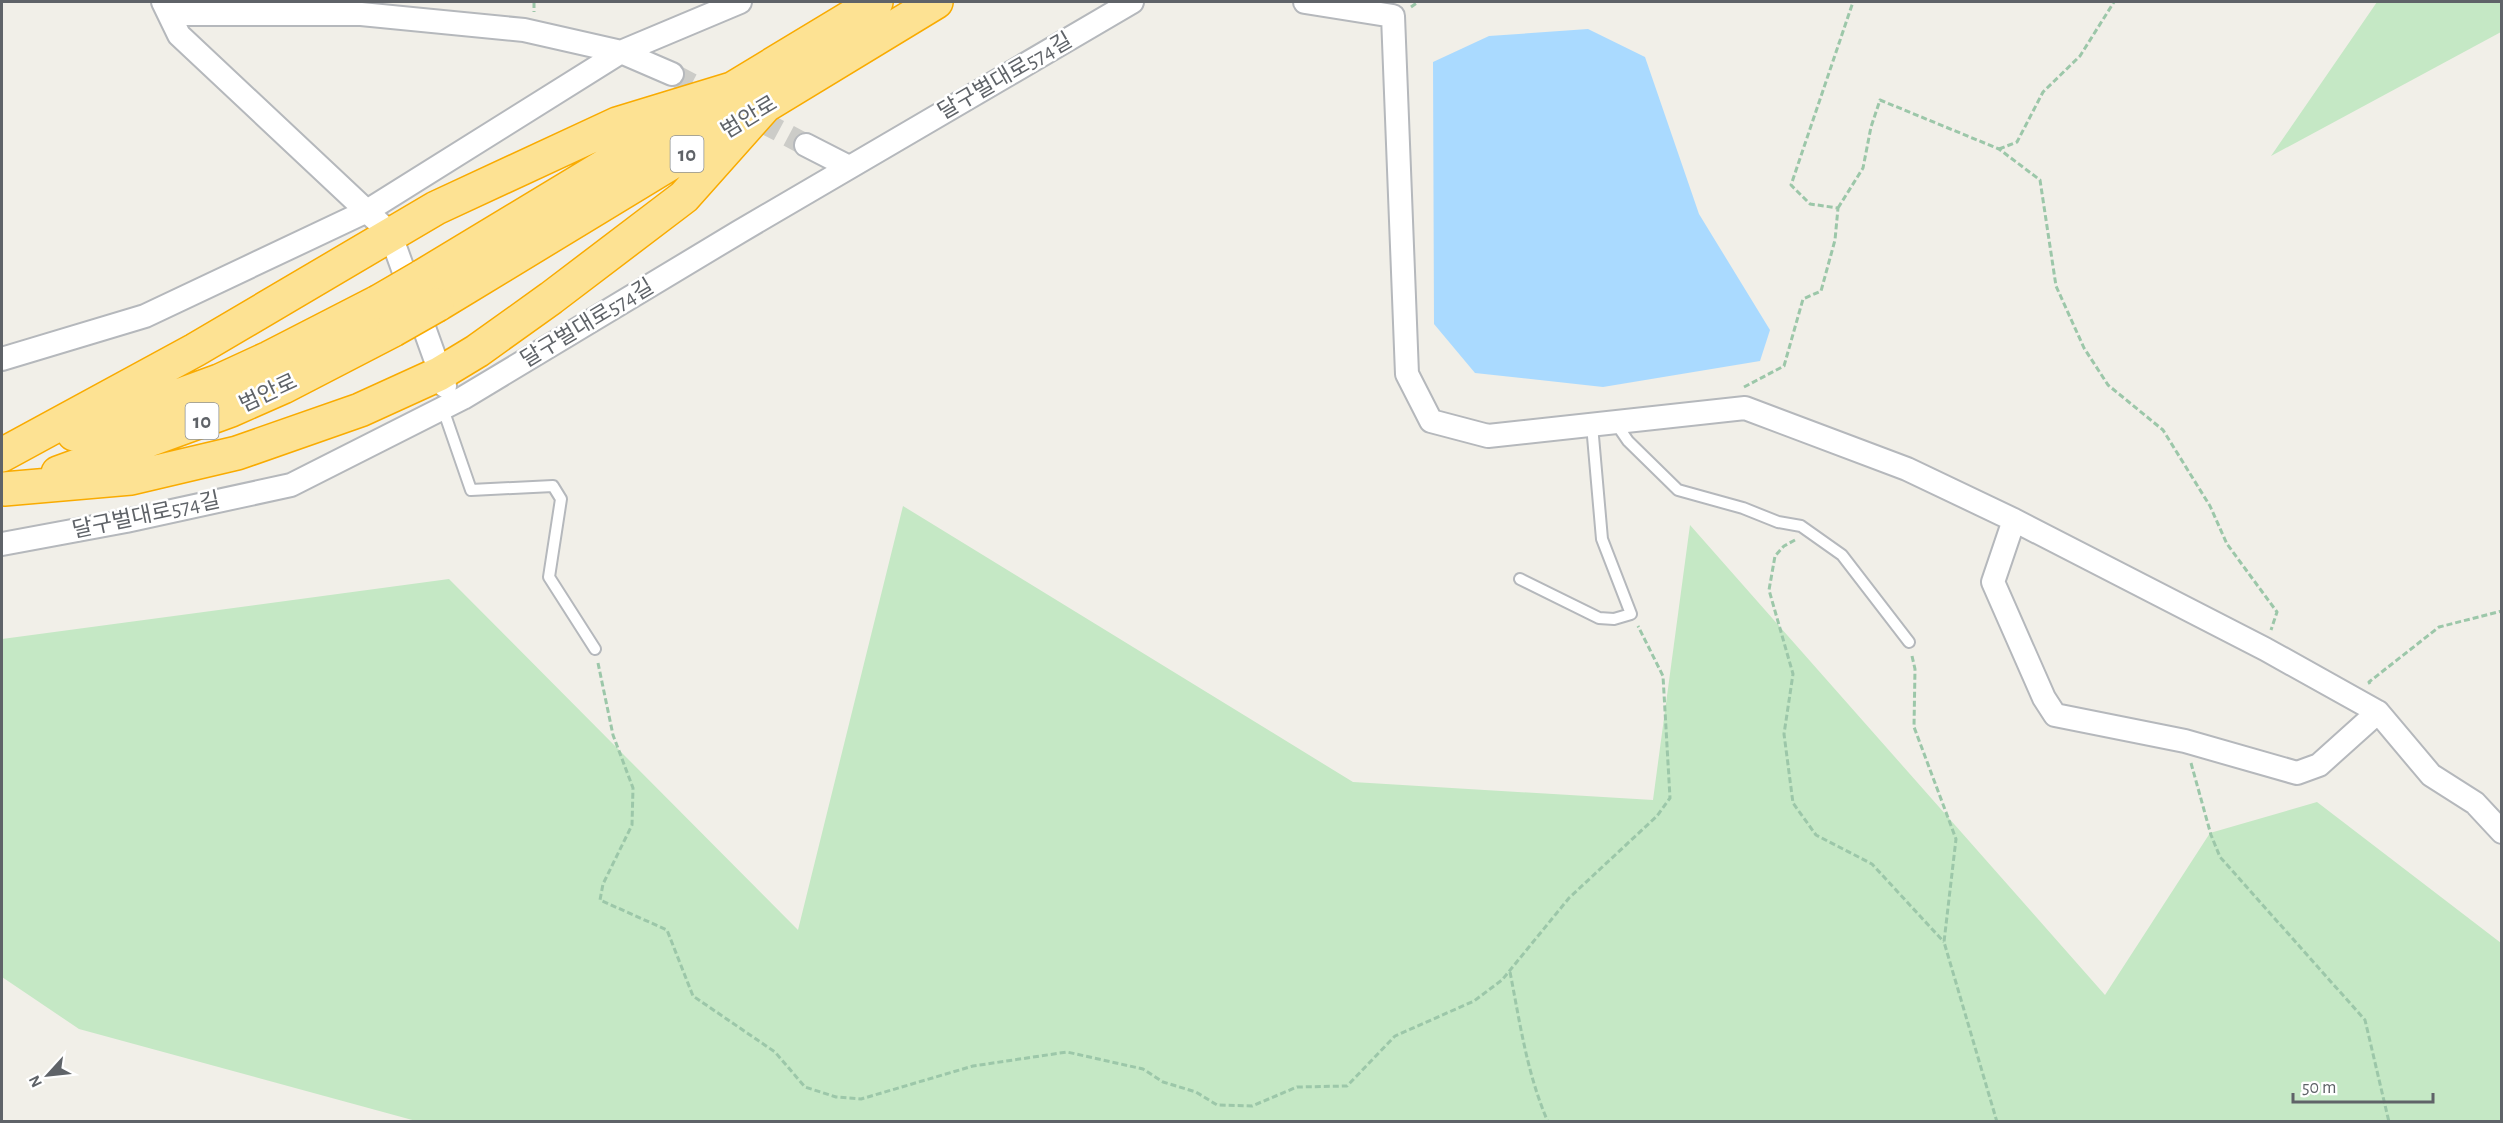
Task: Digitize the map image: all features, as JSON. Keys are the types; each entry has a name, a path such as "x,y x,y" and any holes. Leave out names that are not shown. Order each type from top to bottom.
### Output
{"highway":[{"name":"범안로","path":"429,291 735,88 876,2"},
{"name":"범안로","path":"429,291 765,106 936,2"},
{"path":"2,456 310,284 378,222 436,208 617,124 735,88"},
{"path":"3,489 131,478 237,453 360,410 440,374 477,351 551,298 684,197 765,106"},
{"name":"10","path":"385,316 429,291"},
{"name":"범안로","path":"2,456 50,442 219,381 269,358 385,316"},
{"name":"범안로","path":"3,489 60,472 231,410 292,382 385,316"}],"street":[{"path":"2,359 145,316 378,222 621,52 740,2"},
{"name":"달구벌대로574길","path":"2,544 126,521 291,485 448,406 849,167 1132,2"},
{"path":"1305,2 1393,16 1407,374 1431,421 1488,436 1745,408 1908,469 2014,520 2265,649 2378,712 2431,775 2475,803 2502,832"},
{"path":"448,406 440,374 378,222 179,35 166,8 361,14 524,30 621,52 672,74"},
{"path":"806,145 849,167"},
{"path":"2014,520 1993,582 2044,698 2055,715 2185,741 2297,773 2319,765 2378,712"}],"lane":[{"path":"448,406 471,490 553,486 561,499 549,577 595,649"},
{"path":"1615,422 1628,441 1678,490 1743,508 1778,522 1801,526 1842,555 1909,642"},
{"path":"1520,579 1599,618 1614,619 1631,614 1602,539 1592,425"}],"path":[{"path":"1838,208 1810,204 1791,185 1853,2"},
{"path":"1999,149 2017,142 2043,93 2080,56 2114,2"},
{"path":"1745,408 1742,388 1784,366 1803,299 1821,291 1835,240 1838,208 1863,168 1871,128 1880,100 1999,149 2040,180 2055,286 2084,348 2108,386 2163,430 2210,506 2227,544 2277,612 2265,649"},
{"path":"1801,526 1798,539 1784,546 1775,556 1769,590 1793,674 1784,734 1793,803 1816,835 1872,864 1944,942"},
{"path":"2369,682 2439,627 2502,612"},
{"path":"595,649 613,735 633,788 632,825 603,884 600,900 667,930 693,996 775,1052 805,1087 836,1097 861,1099 973,1066 1066,1052 1143,1069 1163,1082 1196,1092 1217,1105 1252,1106 1297,1087 1347,1086 1395,1036 1474,1001 1510,972 1569,898 1657,816 1670,798 1664,676 1631,614"},
{"path":"1909,642 1915,669 1914,727 1956,839 1944,942 1998,1122"},
{"path":"2185,741 2211,835 2220,857 2365,1020 2389,1122"},
{"path":"1510,972 1528,1065 1537,1097 1548,1122"}],"green space":[{"path":"2377,2 2501,2 2501,32 2271,156"},
{"path":"903,506 1353,782 1653,800 1690,525 2105,995 2210,833 2317,802 2501,943 2501,1121 416,1121 79,1029 2,977 2,639 449,579 798,930"}],"water":[{"path":"1588,29 1645,57 1699,214 1770,330 1760,361 1603,387 1475,373 1434,324 1433,62 1489,36"}],"tunnel":[{"path":"672,74 806,145"}]}
